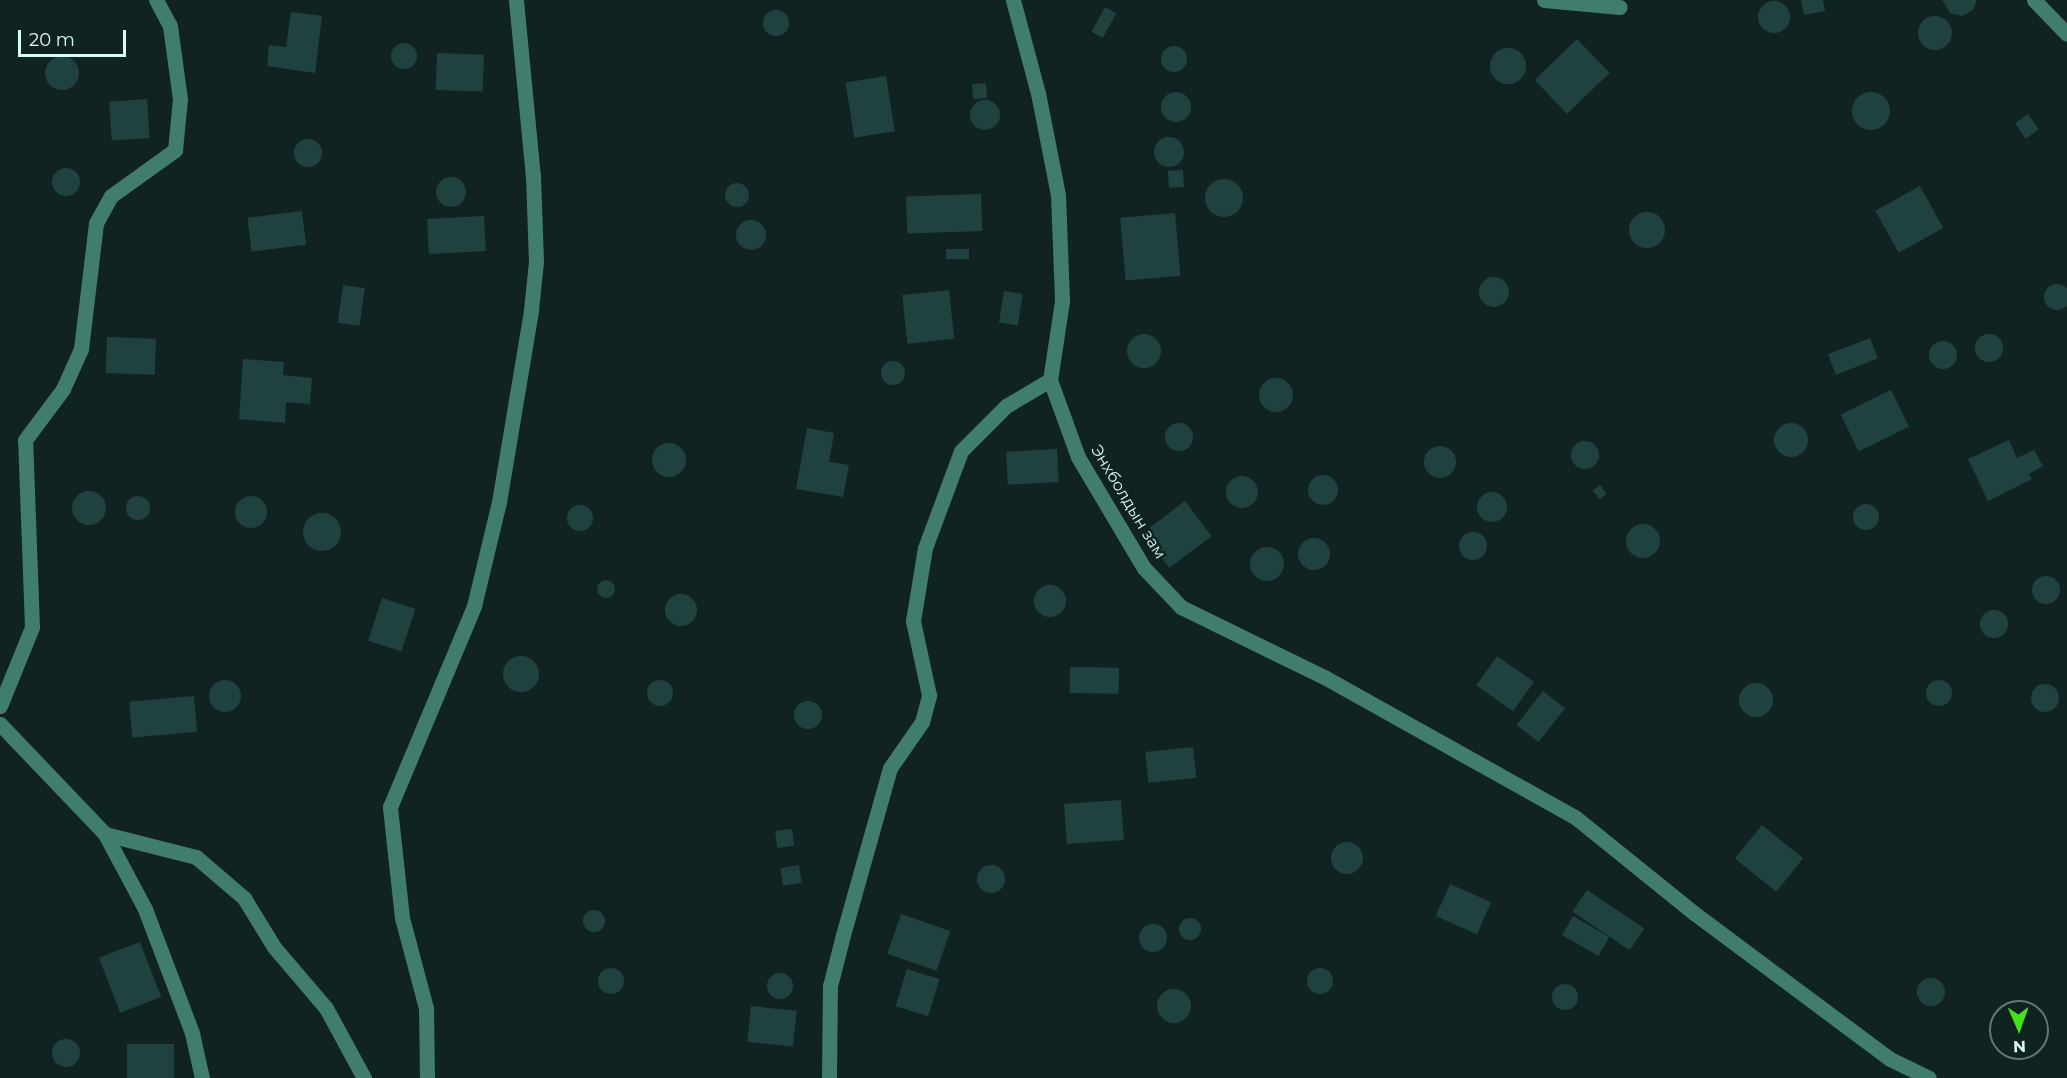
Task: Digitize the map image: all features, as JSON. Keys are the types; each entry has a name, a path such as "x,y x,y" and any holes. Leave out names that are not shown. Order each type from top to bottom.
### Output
{"street":[{"path":"0,706 32,627 25,440 63,389 81,350 96,223 111,196 175,150 180,99 170,26 156,0"},
{"path":"427,1078 426,1008 402,918 390,807 474,606 499,502 531,310 536,262 532,177 516,0"},
{"name":"Энхболдын зам","path":"1013,0 1038,93 1058,195 1062,301 1050,380 1078,457 1151,576 1180,607 1326,678 1575,817 1694,913 1890,1059 1929,1078"},
{"path":"1544,0 1620,7"},
{"path":"2034,0 2067,33"},
{"path":"830,1078 830,986 843,935 890,768 922,722 929,695 913,621 925,548 961,451 1006,406 1050,380"},
{"path":"0,724 105,834 145,909 192,1033 202,1078"},
{"path":"105,834 196,856 244,898 274,947 326,1008 364,1078"}],"building":[{"path":"1801,0 1823,0 1825,11 1804,15"},
{"path":"1942,0 1977,0 1973,10 1962,16 1950,13"},
{"path":"1774,1 1785,6 1790,17 1785,28 1774,33 1763,28 1758,17 1763,6"},
{"path":"1105,7 1116,13 1103,38 1091,31"},
{"path":"776,10 785,14 789,23 785,32 776,36 767,32 763,23 767,14"},
{"path":"291,12 322,16 315,73 267,66 269,45 286,47"},
{"path":"1935,16 1947,21 1952,33 1947,45 1935,50 1923,45 1918,33 1923,21"},
{"path":"1577,39 1610,73 1567,114 1535,80"},
{"path":"404,43 413,47 417,56 413,65 404,69 395,65 391,56 395,47"},
{"path":"1174,46 1183,50 1187,59 1183,68 1174,72 1165,68 1161,59 1165,50"},
{"path":"1508,48 1521,53 1526,66 1521,79 1508,84 1495,79 1490,66 1495,53"},
{"path":"437,53 484,55 483,92 436,90"},
{"path":"62,56 74,61 79,73 74,85 62,90 50,85 45,73 50,61"},
{"path":"886,76 895,131 854,138 846,82"},
{"path":"986,83 987,98 973,99 972,84"},
{"path":"1176,92 1187,96 1191,107 1187,118 1176,122 1165,118 1161,107 1165,96"},
{"path":"1871,92 1884,98 1890,111 1884,124 1871,130 1858,124 1852,111 1858,98"},
{"path":"147,99 150,138 112,141 109,102"},
{"path":"985,100 996,104 1000,115 996,126 985,130 974,126 970,115 974,104"},
{"path":"2028,114 2039,130 2026,139 2015,123"},
{"path":"1169,137 1180,141 1184,152 1180,163 1169,167 1158,163 1154,152 1158,141"},
{"path":"308,139 318,143 322,153 318,163 308,167 298,163 294,153 298,143"},
{"path":"66,168 76,172 80,182 76,192 66,196 56,192 52,182 56,172"},
{"path":"1183,170 1184,187 1169,188 1168,171"},
{"path":"451,177 462,181 466,192 462,203 451,207 440,203 436,192 440,181"},
{"path":"1224,179 1237,185 1243,198 1237,211 1224,217 1211,211 1205,198 1211,185"},
{"path":"737,183 746,186 749,195 746,204 737,207 728,204 725,195 728,186"},
{"path":"1920,186 1943,228 1899,253 1875,211"},
{"path":"981,194 982,231 907,234 906,197"},
{"path":"302,211 306,245 252,251 247,218"},
{"path":"1647,212 1660,217 1665,230 1660,243 1647,248 1634,243 1629,230 1634,217"},
{"path":"1175,213 1180,276 1126,281 1120,218"},
{"path":"484,216 486,251 429,254 427,219"},
{"path":"751,220 762,224 766,235 762,246 751,250 740,246 736,235 740,224"},
{"path":"946,249 969,249 969,259 946,259"},
{"path":"1494,277 1500,278 1508,286 1508,298 1500,306 1494,307 1488,306 1480,298 1479,292 1480,286 1488,278"},
{"path":"2057,284 2066,288 2070,297 2066,306 2057,310 2048,306 2044,297 2048,288"},
{"path":"343,285 365,288 359,326 338,323"},
{"path":"949,290 954,339 907,344 902,295"},
{"path":"1004,291 1023,294 1018,326 999,323"},
{"path":"1144,334 1156,339 1161,351 1156,363 1144,368 1132,363 1127,351 1132,339"},
{"path":"1989,334 1999,338 2003,348 1999,358 1989,362 1979,358 1975,348 1979,338"},
{"path":"107,337 156,339 155,375 106,373"},
{"path":"1870,338 1878,359 1836,375 1828,354"},
{"path":"1943,341 1953,345 1957,355 1953,365 1943,369 1933,365 1929,355 1933,345"},
{"path":"243,359 284,362 283,375 312,378 310,404 286,402 285,423 239,419"},
{"path":"888,361 898,361 905,368 905,378 898,385 888,385 881,378 881,368"},
{"path":"1276,378 1288,383 1293,395 1288,407 1276,412 1264,407 1259,395 1264,383"},
{"path":"1891,390 1909,427 1859,451 1841,415"},
{"path":"1179,423 1189,427 1193,437 1189,447 1179,451 1169,447 1165,437 1169,427"},
{"path":"1791,423 1803,428 1808,440 1803,452 1791,457 1779,452 1774,440 1779,428"},
{"path":"807,428 834,433 829,462 849,465 843,497 796,489"},
{"path":"2009,440 2017,458 2034,450 2043,466 2029,474 2032,479 1988,501 1968,459"},
{"path":"1585,441 1595,445 1599,455 1595,465 1585,469 1575,465 1571,455 1575,445"},
{"path":"669,443 681,448 686,460 681,472 669,477 657,472 652,460 657,448"},
{"path":"1440,446 1451,451 1456,462 1451,473 1440,478 1429,473 1424,462 1429,451"},
{"path":"1057,449 1059,482 1008,485 1006,452"},
{"path":"1323,475 1334,479 1338,490 1334,501 1323,505 1312,501 1308,490 1312,479"},
{"path":"1242,476 1253,481 1258,492 1253,503 1242,508 1231,503 1226,492 1231,481"},
{"path":"1600,485 1607,494 1600,499 1593,491"},
{"path":"89,491 101,496 106,508 101,520 89,525 77,520 72,508 77,496"},
{"path":"1492,492 1503,496 1507,507 1503,518 1492,522 1481,518 1477,507 1481,496"},
{"path":"138,496 146,500 150,508 146,516 138,520 130,516 126,508 130,500"},
{"path":"251,496 262,501 267,512 262,523 251,528 240,523 235,512 240,501"},
{"path":"1185,501 1211,536 1169,568 1143,533"},
{"path":"1866,504 1875,508 1879,517 1875,526 1866,530 1857,526 1853,517 1857,508"},
{"path":"580,505 589,509 593,518 589,527 580,531 571,527 567,518 571,509"},
{"path":"322,513 335,519 341,532 335,545 322,551 309,545 303,532 309,519"},
{"path":"1643,524 1655,529 1660,541 1655,553 1643,558 1631,553 1626,541 1631,529"},
{"path":"1473,532 1483,536 1487,546 1483,556 1473,560 1463,556 1459,546 1463,536"},
{"path":"1314,538 1325,543 1330,554 1325,565 1314,570 1303,565 1298,554 1303,543"},
{"path":"1267,547 1279,552 1284,564 1279,576 1267,581 1255,576 1250,564 1255,552"},
{"path":"2046,576 2056,580 2060,590 2056,600 2046,604 2036,600 2032,590 2036,580"},
{"path":"602,580 610,580 615,585 613,596 602,598 597,593 597,585"},
{"path":"1050,585 1062,589 1066,601 1062,613 1050,617 1038,613 1034,601 1038,589"},
{"path":"681,594 692,599 697,610 692,621 681,626 670,621 665,610 670,599"},
{"path":"382,598 415,609 401,652 368,641"},
{"path":"1994,610 2004,614 2008,624 2004,634 1994,638 1984,634 1980,624 1984,614"},
{"path":"521,656 533,662 539,674 533,686 521,692 509,686 503,674 509,662"},
{"path":"1497,656 1534,682 1513,711 1476,685"},
{"path":"1070,667 1119,668 1119,694 1070,693"},
{"path":"225,680 236,685 241,696 236,707 225,712 214,707 209,696 214,685"},
{"path":"660,680 669,684 673,693 669,702 660,706 651,702 647,693 651,684"},
{"path":"1939,680 1948,684 1952,693 1948,702 1939,706 1930,702 1926,693 1930,684"},
{"path":"1756,683 1768,688 1773,700 1768,712 1756,717 1744,712 1739,700 1744,688"},
{"path":"2045,684 2055,688 2059,698 2055,708 2045,712 2035,708 2031,698 2035,688"},
{"path":"1543,691 1565,708 1539,742 1517,725"},
{"path":"194,696 197,732 132,738 129,702"},
{"path":"808,701 818,705 822,715 818,725 808,729 798,725 794,715 798,705"},
{"path":"1193,747 1196,778 1149,783 1145,752"},
{"path":"1121,800 1124,840 1067,844 1064,804"},
{"path":"1762,825 1803,858 1776,892 1735,858"},
{"path":"792,829 794,846 777,848 775,831"},
{"path":"1347,842 1358,847 1363,858 1358,869 1347,874 1336,869 1331,858 1336,847"},
{"path":"799,865 802,883 783,886 780,868"},
{"path":"991,865 1001,869 1005,879 1001,889 991,893 981,889 977,879 981,869"},
{"path":"1450,884 1491,902 1477,934 1436,916"},
{"path":"1587,890 1644,929 1630,950 1572,912"},
{"path":"594,910 602,913 605,921 602,929 594,932 586,929 583,921 586,913"},
{"path":"901,914 950,931 936,971 887,954"},
{"path":"1573,916 1609,937 1598,956 1562,935"},
{"path":"1186,918 1194,918 1201,925 1201,933 1194,940 1186,940 1179,933 1179,925"},
{"path":"1153,924 1163,928 1167,938 1163,948 1153,952 1143,948 1139,938 1143,928"},
{"path":"140,942 161,997 120,1013 99,958"},
{"path":"611,968 620,972 624,981 620,990 611,994 602,990 598,981 602,972"},
{"path":"1320,968 1329,972 1333,981 1329,990 1320,994 1311,990 1307,981 1311,972"},
{"path":"907,969 940,979 928,1016 896,1006"},
{"path":"780,973 789,977 793,986 789,995 780,999 771,995 767,986 771,977"},
{"path":"1931,978 1941,982 1945,992 1941,1002 1931,1006 1921,1002 1917,992 1921,982"},
{"path":"1565,984 1574,988 1578,997 1574,1006 1565,1010 1556,1006 1552,997 1556,988"},
{"path":"1174,989 1186,994 1191,1006 1186,1018 1174,1023 1162,1018 1157,1006 1162,994"},
{"path":"751,1006 797,1011 793,1047 747,1042"},
{"path":"66,1039 76,1043 80,1053 76,1063 66,1067 56,1063 52,1053 56,1043"},
{"path":"127,1044 174,1044 174,1078 127,1078"}]}
